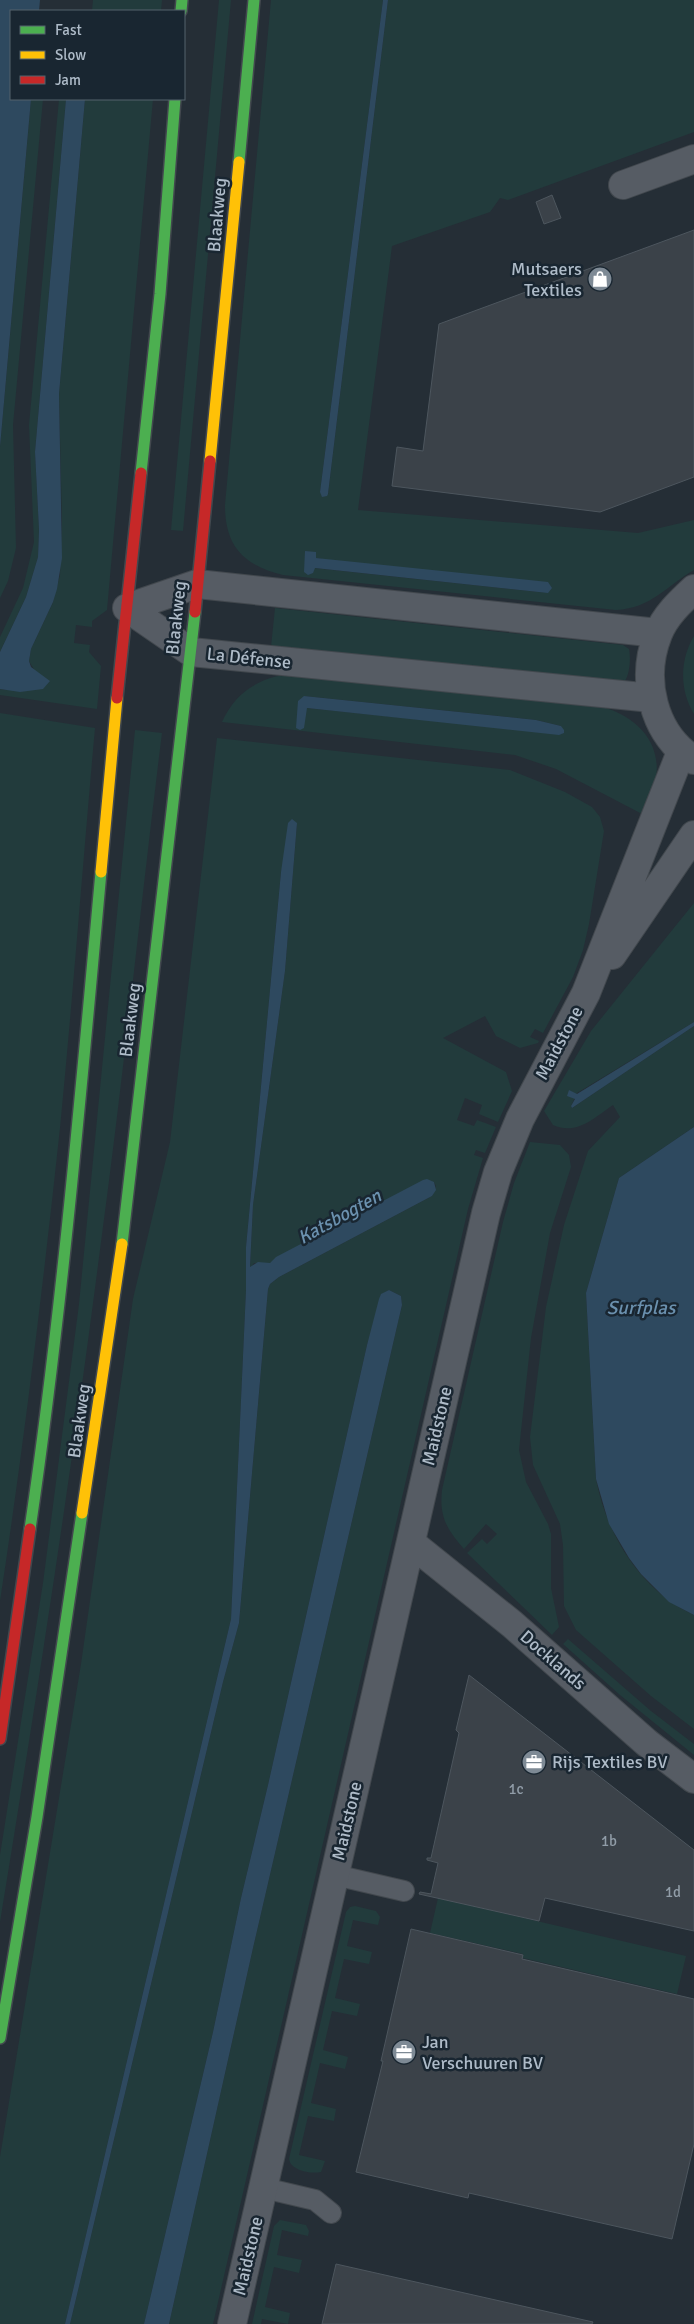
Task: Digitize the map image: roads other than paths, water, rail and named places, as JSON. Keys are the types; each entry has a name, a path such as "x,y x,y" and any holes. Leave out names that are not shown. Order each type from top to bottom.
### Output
{"main road":[{"name":"Blaakweg","path":"0,2038 37,1817 121,1253 191,652 228,288 254,0"},
{"name":"Blaakweg","path":"0,1739 43,1438 77,1134 127,608 160,294 175,100"}],"street":[{"path":"623,185 694,159"},
{"path":"127,608 197,584 658,633"},
{"path":"688,756 661,724 652,698 650,665 658,633 674,608 694,589"},
{"name":"La Défense","path":"127,608 191,652 652,698"},
{"name":"Maidstone","path":"232,2324 410,1543 486,1214 498,1172 520,1119 586,994 688,756"},
{"name":"Maidstone","path":"586,994 694,835"},
{"name":"Docklands","path":"410,1543 512,1624 648,1743 694,1779"}],"lane":[{"name":"Maidstone","path":"335,1876 404,1891"},
{"path":"264,2188 315,2200 331,2213"}],"water":[{"path":"0,0 40,0 39,10 10,10 10,100 31,100 0,447"},
{"path":"383,0 388,0 328,494 322,497 320,492"},
{"path":"66,100 85,100 59,394 62,558 53,602 31,649 29,661 31,667 50,681 43,689 20,692 0,689 0,652 26,597 38,557 39,530 35,452"},
{"path":"305,551 316,552 316,558 548,582 552,588 548,593 315,568 313,573 308,575 304,572"},
{"path":"304,696 536,720 561,726 564,733 559,735 307,708 304,728 300,730 296,728 298,701"},
{"path":"292,819 297,823 285,971 253,1205 250,1267 258,1262 270,1263 276,1257 423,1180 427,1179 434,1182 436,1190 432,1196 279,1277 270,1284 268,1289 239,1623 223,1682 70,2324 65,2324 231,1619 246,1290 246,1247 281,872 288,823"},
{"path":"694,1022 694,1026 572,1108 571,1106 575,1099 567,1096 569,1090 577,1094"},
{"name":"Surfplas","path":"694,1127 694,1615 669,1602 641,1574 609,1524 596,1479 586,1293 619,1178"},
{"path":"389,1290 401,1296 402,1305 253,1948 169,2324 144,2324 213,2032 241,1898 367,1345 381,1294"}],"place":[{"name":"Mutsaers Textiles","path":"600,279"},
{"name":"Rijs Textiles BV","path":"534,1762"},
{"name":"Jan Verschuuren BV","path":"404,2052"}],"water label":[{"name":"Katsbogten","path":"339,1216"}]}
